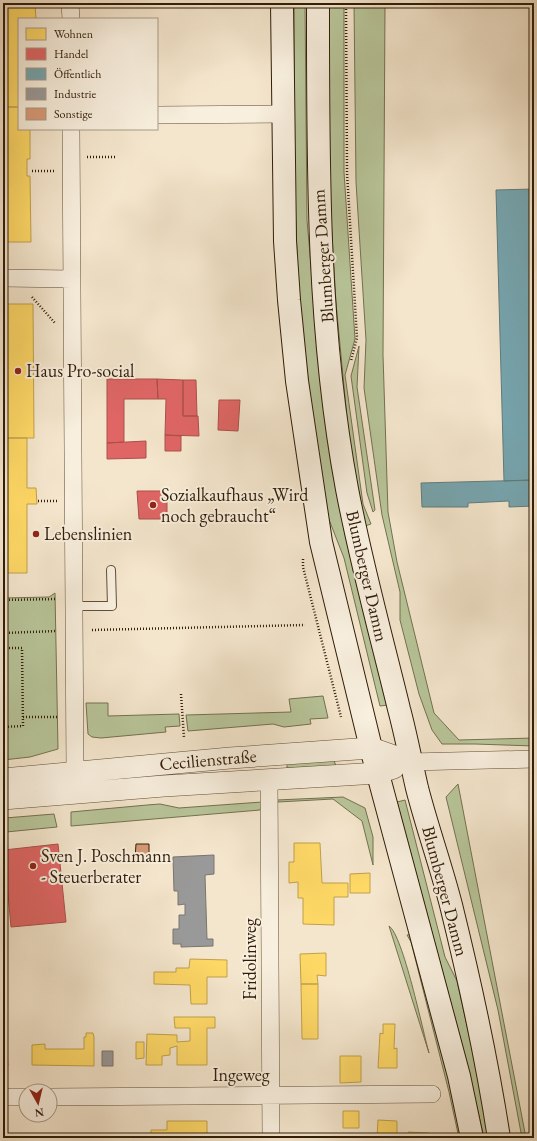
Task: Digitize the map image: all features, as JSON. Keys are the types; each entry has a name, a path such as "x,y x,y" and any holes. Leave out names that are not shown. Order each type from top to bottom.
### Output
{"main road":[{"name":"Blumberger Damm","path":"282,3 283,114 288,286 300,407 321,542 371,748 458,1076 472,1138"},
{"name":"Blumberger Damm","path":"318,3 318,192 328,338 335,410 346,485 362,563 411,762 450,903 467,975 487,1065 499,1138"}],"street":[{"path":"70,3 70,18"},
{"path":"158,115 283,114"},
{"path":"71,130 72,279 67,602 75,772"},
{"path":"3,278 72,279"},
{"name":"Cecilienstraße","path":"5,771 75,772 371,748 411,762"},
{"name":"Cecilienstraße","path":"3,800 164,786 378,773 411,762 534,759"},
{"name":"Fridolinweg","path":"269,780 270,1138"},
{"name":"Ingeweg","path":"58,1097 432,1094"},
{"path":"3,1097 18,1097"}],"lane":[{"path":"67,602 112,606 111,570"}],"path":[{"path":"346,3 347,173 356,338 349,367"},
{"path":"32,171 38,171"},
{"path":"30,294 58,326"},
{"path":"3,600 67,602"},
{"path":"114,630 305,625"},
{"path":"3,632 60,631"},
{"path":"3,648 22,648 23,726 3,727 5,771"},
{"path":"181,694 184,738"},
{"path":"23,717 61,717"}],"green space":[{"path":"294,3 305,3 307,220 316,324 388,705 380,706 344,558 328,517 317,458 299,299 294,179"},
{"path":"328,3 344,3 344,172 355,339 345,375 363,504 371,524 365,526 349,439 336,303 330,202"},
{"path":"354,3 385,3 383,355 388,512 397,562 434,713 459,740 534,738 534,746 442,744 432,730 419,694 400,620 400,592 382,515 364,388 366,340 356,182"},
{"path":"359,346 357,387 375,510 373,512 367,493 351,376"},
{"path":"55,593 58,749 30,757 3,760 3,598 49,597"},
{"path":"323,696 328,718 310,719 311,724 284,727 273,724 188,731 186,715 291,712 289,699"},
{"path":"86,703 108,703 108,716 179,714 180,726 165,727 166,732 101,738 92,737 88,734"},
{"path":"333,758 336,766 287,768 287,763"},
{"path":"458,784 526,1138 522,1138 498,1010 446,797"},
{"path":"343,797 365,808 373,837 373,865 362,821 333,799 278,802 277,800"},
{"path":"405,800 445,957 457,981 478,1075 489,1138 484,1138 468,1067 397,802"},
{"path":"262,802 260,810 71,826 71,812 160,804 179,808"},
{"path":"54,814 57,827 6,832 5,818"},
{"path":"389,926 394,933 406,965 429,1053"},
{"path":"412,934 446,1066 462,1138 459,1138 449,1092 411,942 407,935"}],"building: Wohnen":[{"path":"3,3 35,3 36,18 18,18 18,107 3,107"},
{"path":"3,107 18,107 18,130 30,130 30,159 27,159 27,176 30,176 31,242 3,242"},
{"name":"Haus Pro-social","path":"3,304 33,304 34,438 3,438"},
{"path":"3,438 27,438 27,488 36,488 37,504 27,504 27,573 3,573"},
{"path":"294,843 320,843 322,883 348,883 348,897 334,897 334,925 303,924 303,898 298,898 298,882 289,883 289,862 294,862"},
{"path":"370,873 370,893 350,893 350,874"},
{"path":"326,953 326,976 317,975 318,984 301,984 300,954"},
{"path":"190,959 227,960 227,977 207,977 207,1004 191,1004 190,985 154,984 154,972 176,972 176,968 189,968"},
{"path":"301,984 318,984 318,1039 302,1039"},
{"path":"174,1017 215,1017 215,1028 207,1028 207,1065 177,1065 177,1046 170,1048 170,1055 162,1056 162,1065 146,1065 147,1034 177,1035 177,1042 190,1041 190,1028 175,1028"},
{"path":"383,1024 395,1024 394,1049 397,1048 397,1068 378,1068 380,1033 383,1034"},
{"path":"86,1033 93,1033 94,1037 94,1066 32,1065 32,1045 45,1044 45,1049 84,1049 84,1037 86,1037"},
{"path":"3,1041 6,1041 8,1066 3,1066"},
{"path":"136,1042 144,1042 144,1058 136,1059"},
{"path":"340,1056 361,1056 361,1082 340,1083"},
{"path":"343,1111 359,1111 359,1128 343,1128"},
{"path":"378,1120 397,1121 397,1138 377,1138"},
{"path":"167,1121 207,1121 207,1138 151,1138 151,1130 167,1130"},
{"path":"408,1132 429,1133 429,1138 408,1138"}],"building: Handel":[{"path":"107,379 157,379 158,399 124,399 124,442 107,443"},
{"path":"157,379 183,380 183,416 198,416 199,436 165,435 166,399 158,399"},
{"path":"183,380 196,380 197,416 183,416"},
{"path":"219,400 240,400 238,431 218,430"},
{"path":"165,435 181,436 181,451 165,451"},
{"path":"146,441 146,458 107,459 107,443"},
{"name":"Sozialkaufhaus „Wird noch gebraucht“","path":"137,491 167,491 167,519 139,519"},
{"path":"58,844 66,922 11,927 4,850"}],"building: Öffentlich":[{"path":"534,189 534,480 504,481 496,190"},
{"path":"534,480 534,506 509,507 509,501 468,503 468,507 422,507 421,483"}],"building: Industrie":[{"path":"214,855 214,874 205,875 207,939 213,939 213,946 181,947 181,944 173,944 173,929 179,929 179,915 185,915 185,904 178,905 178,891 174,891 173,857"},
{"path":"102,1051 113,1051 113,1066 102,1066"}],"building: Sonstige":[{"path":"136,844 149,844 149,858 135,858"}],"place":[{"name":"Haus Pro-social","path":"18,371"},
{"name":"Sozialkaufhaus „Wird noch gebraucht“","path":"153,505"},
{"name":"Lebenslinien","path":"36,534"},
{"name":"Sven J. Poschmann - Steuerberater","path":"33,866"}]}
